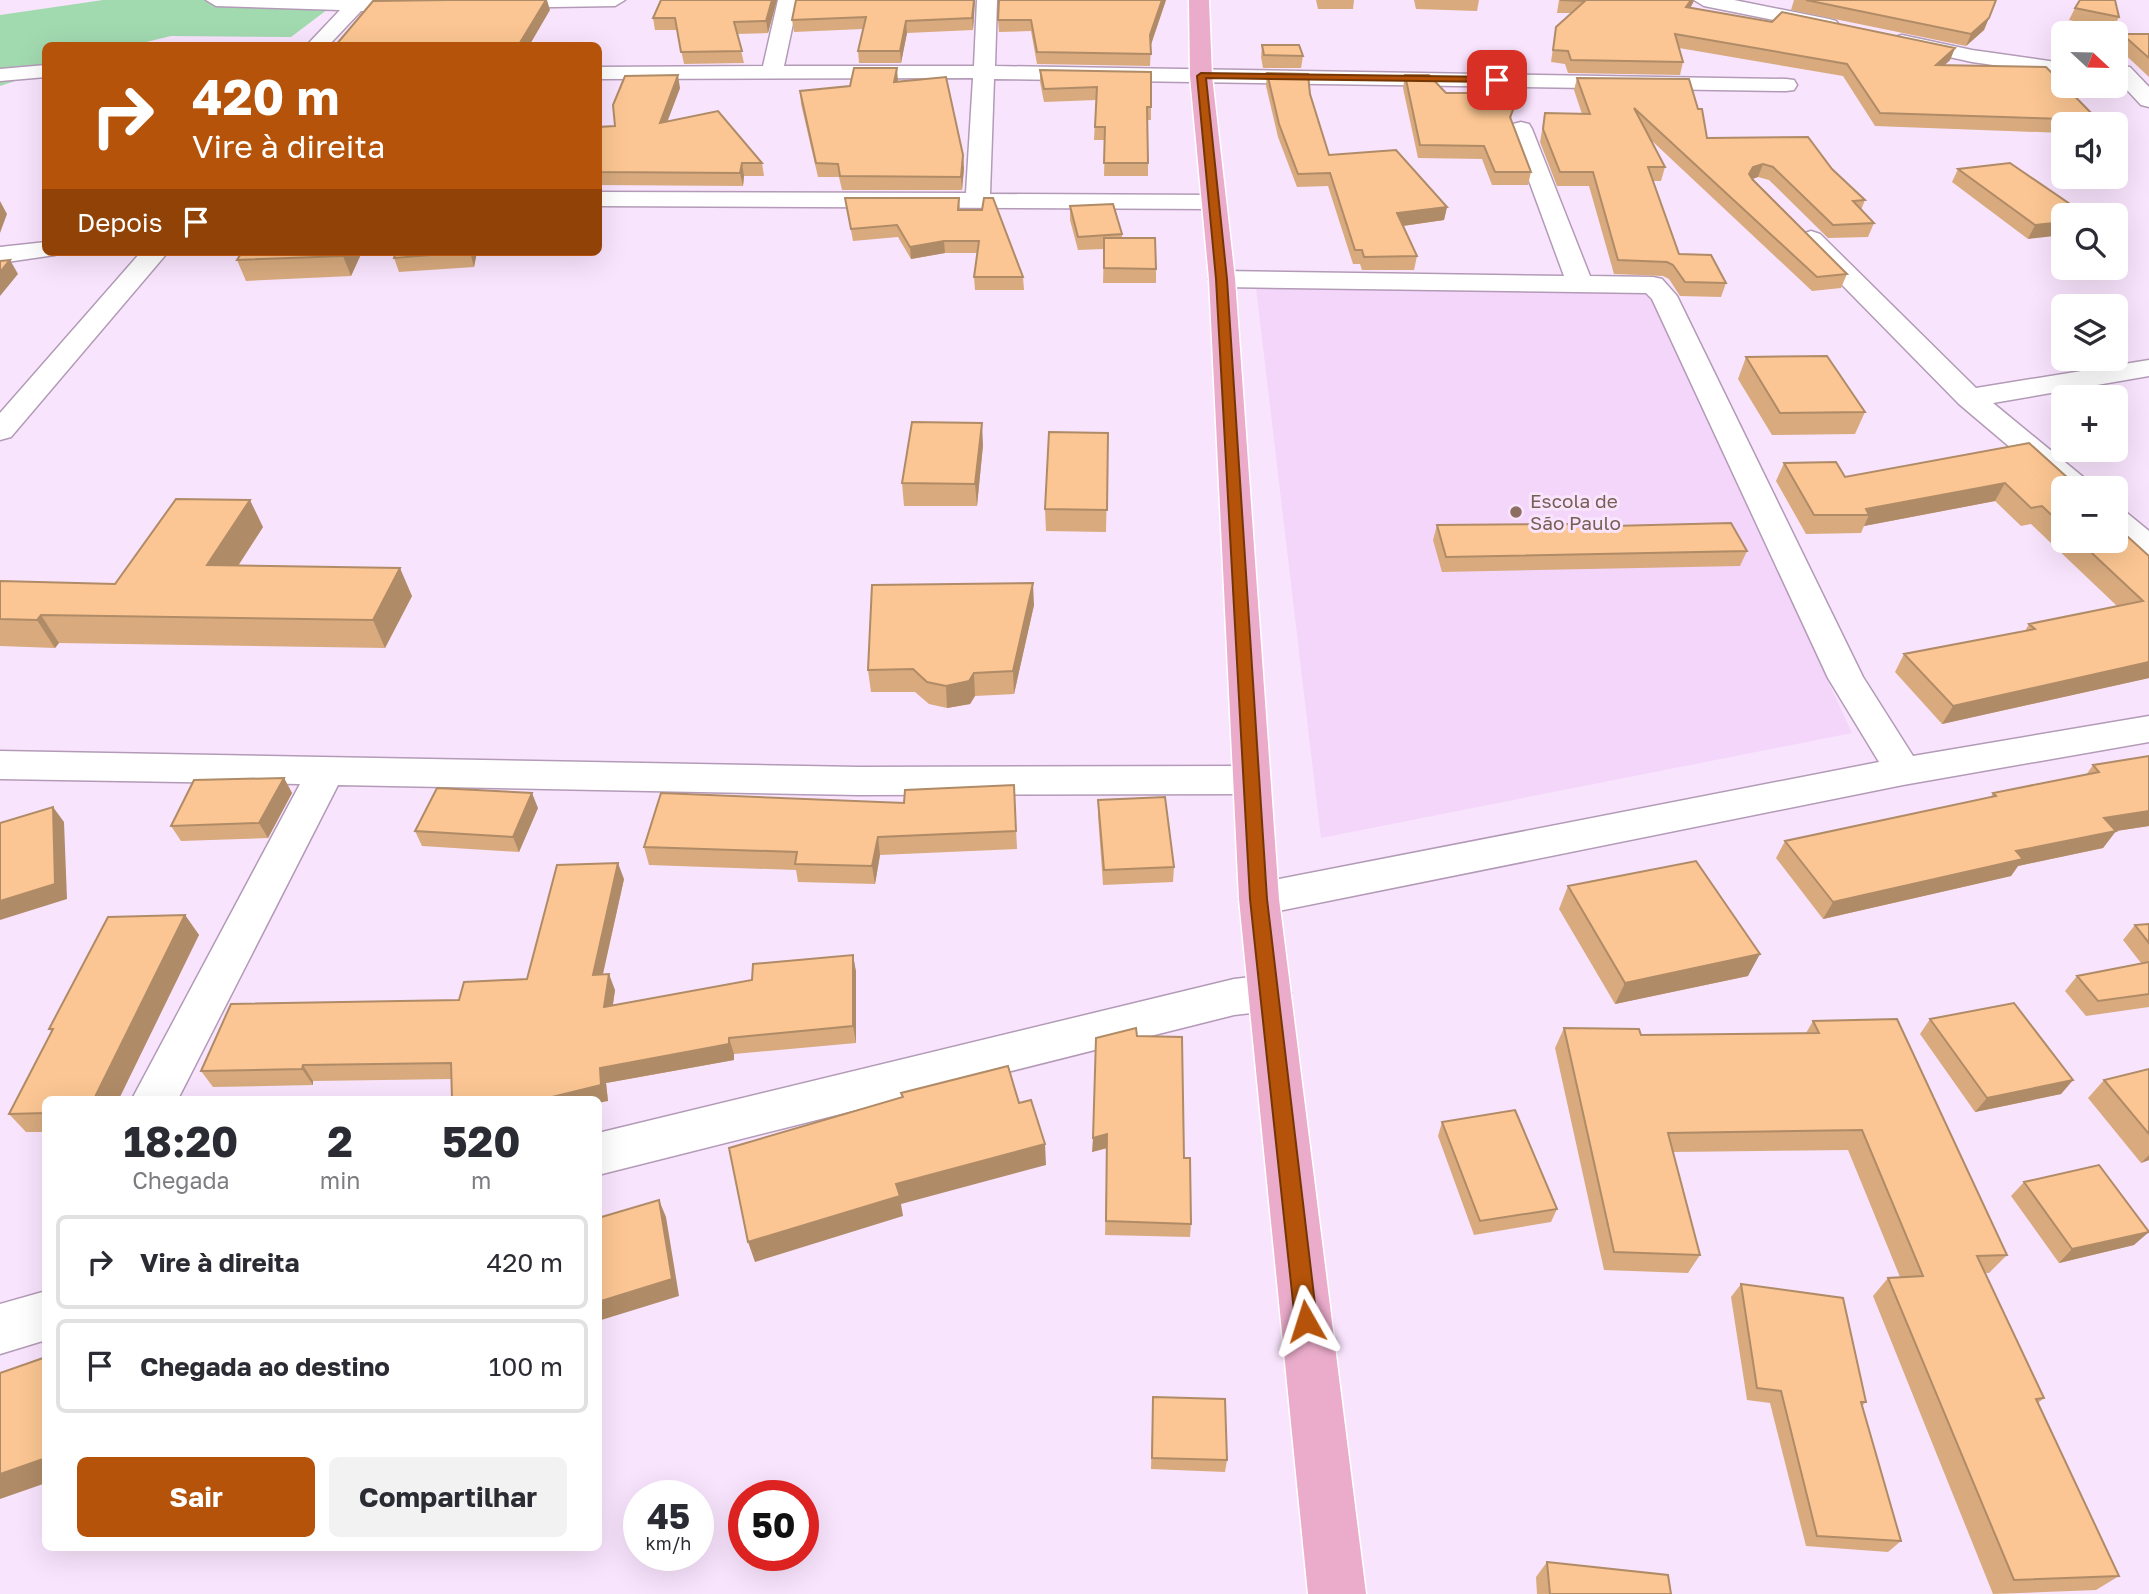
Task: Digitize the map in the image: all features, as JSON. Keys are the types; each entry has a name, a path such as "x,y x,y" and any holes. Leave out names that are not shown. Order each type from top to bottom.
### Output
{"main road":[{"path":"1199,0 1201,76 1222,279 1259,899 1337,1594"}],"street":[{"path":"216,0 438,4"},
{"path":"478,3 615,0"},
{"path":"772,71 788,0"},
{"path":"978,201 987,0"},
{"path":"1704,0 1844,28"},
{"path":"315,42 358,3"},
{"path":"1884,37 1972,56 2051,66"},
{"path":"0,75 42,71"},
{"path":"602,73 984,72 1786,85"},
{"path":"2128,72 2149,72"},
{"path":"2128,80 2149,100"},
{"path":"1521,130 1580,283"},
{"path":"602,199 1214,202"},
{"path":"1797,225 1969,398 2063,476"},
{"path":"0,254 42,250"},
{"path":"0,431 152,256"},
{"path":"1222,279 1653,285 1664,296 1846,678 1903,771"},
{"path":"1969,398 2149,368"},
{"path":"2128,530 2149,548"},
{"path":"1259,899 1903,771 2149,729"},
{"path":"0,765 859,781 1250,780"},
{"path":"157,1096 326,771"},
{"path":"602,1153 1234,997 1269,993"}],"shaded area":[{"name":"Escola de São Paulo","path":"1255,279 1648,292 1852,733 1321,838"}],"green space":[{"path":"103,0 340,0 291,37 171,36 146,42 42,42 42,72 0,86 0,15"}],"building":[{"path":"546,0 520,42 338,42 373,1"},
{"path":"661,0 772,0 766,21 734,22 742,51 681,52 675,18 653,18"},
{"path":"796,0 974,0 972,18 906,21 900,51 858,51 866,17 792,20"},
{"path":"999,0 1162,0 1150,35 1151,54 1037,52 1031,20 998,20"},
{"path":"1560,0 1691,0 1686,7 1772,22 1782,12 1955,48 1936,65 2046,67 2051,72 2051,98 2076,98 2090,112 2051,112 2051,118 1880,113 1847,64 1675,34 1683,62 1571,60 1568,51 1553,50 1556,27 1585,1"},
{"path":"1806,0 1996,0 1989,18 1971,34"},
{"path":"2080,0 2115,0 2119,17 2075,8"},
{"path":"2128,34 2149,34 2149,58 2128,39"},
{"path":"1262,45 1299,45 1303,56 1264,55"},
{"path":"854,68 897,68 894,82 946,77 963,155 961,177 840,176 838,164 816,163 800,91 850,86"},
{"path":"1040,70 1151,72 1151,107 1147,107 1148,163 1104,163 1105,127 1095,127 1097,87 1044,89"},
{"path":"1267,73 1308,74 1310,94 1329,155 1396,150 1447,207 1397,213 1417,256 1364,257 1362,250 1355,250 1330,173 1298,174 1279,124"},
{"path":"678,75 660,123 718,111 762,163 742,163 740,173 602,172 602,127 615,126 613,105 625,76"},
{"path":"1405,75 1429,75 1446,93 1505,93 1513,110 1510,117 1531,172 1495,172 1484,146 1420,145"},
{"path":"1577,78 1689,79 1698,109 1702,109 1707,138 1808,137 1832,169 1865,200 1853,201 1874,223 1833,225 1773,167 1763,164 1753,167 1749,174 1847,274 1817,277 1634,108 1665,167 1648,167 1679,254 1711,255 1726,283 1685,282 1673,265 1667,262 1618,260 1593,172 1560,172 1543,129 1545,113 1590,114"},
{"path":"2010,163 2068,203 2051,203 2051,223 2035,225 1958,169"},
{"path":"845,198 959,198 958,210 982,210 984,198 993,198 1023,277 974,277 979,241 944,241 910,247 897,225 851,229"},
{"path":"1113,204 1122,234 1078,237 1070,206"},
{"path":"1104,238 1155,238 1156,269 1104,268"},
{"path":"240,256 343,256 237,260"},
{"path":"10,260 0,272 0,261"},
{"path":"1827,356 1865,412 1780,413 1746,357"},
{"path":"912,422 982,423 975,484 902,483"},
{"path":"1049,432 1108,433 1107,510 1045,509"},
{"path":"2029,443 2066,476 2051,476 2051,515 2042,506 2031,508 2005,483 1866,509 1869,515 1814,515 1784,463 1836,462 1845,477"},
{"path":"176,499 250,500 207,565 400,568 373,620 41,615 37,620 0,619 0,581 115,584"},
{"path":"1731,523 1747,551 1446,557 1437,525 1571,524 1572,527"},
{"path":"2128,537 2149,556 2149,662 1953,706 1904,654 2035,629 2029,624 2143,601 2092,553 2128,553"},
{"path":"1033,583 1013,671 974,673 969,681 946,686 927,682 913,669 868,670 872,585"},
{"path":"2149,756 2149,811 2104,818 2116,831 2016,851 2023,859 1833,902 1785,841 1996,796 1993,793 2099,772 2093,765"},
{"path":"284,778 259,823 171,826 194,780"},
{"path":"1014,785 1016,831 878,837 872,866 795,864 797,852 644,847 661,793 904,803 905,790"},
{"path":"437,788 532,793 513,837 415,831"},
{"path":"1165,797 1174,867 1104,870 1098,800"},
{"path":"53,807 55,884 0,901 0,823"},
{"path":"1696,861 1760,954 1625,983 1568,886"},
{"path":"618,863 593,975 609,974 604,1007 752,980 753,964 853,955 853,1026 729,1038 729,1044 600,1068 601,1085 556,1096 452,1096 451,1063 303,1065 302,1069 201,1071 231,1004 459,1000 464,982 527,979 557,865"},
{"path":"185,915 95,1096 42,1096 42,1113 9,1114 53,1029 49,1029 108,917"},
{"path":"2149,924 2149,943 2135,925"},
{"path":"2149,962 2149,994 2098,1001 2077,976"},
{"path":"2014,1003 2073,1080 1987,1098 1930,1019"},
{"path":"1897,1019 2007,1255 1977,1256 2044,1398 2036,1399 2119,1576 2014,1580 1888,1278 1923,1276 1862,1130 1668,1133 1700,1255 1614,1252 1564,1028 1639,1029 1641,1035 1819,1033 1813,1021"},
{"path":"1136,1028 1137,1036 1182,1037 1184,1158 1190,1158 1191,1224 1106,1221 1107,1134 1093,1138 1096,1038"},
{"path":"1008,1066 1019,1103 1031,1100 1045,1144 896,1184 900,1196 748,1242 729,1148 903,1097 901,1093"},
{"path":"2149,1069 2149,1134 2104,1080"},
{"path":"1515,1110 1557,1209 1480,1221 1442,1122"},
{"path":"2099,1165 2149,1232 2072,1249 2024,1182"},
{"path":"659,1200 672,1279 602,1301 602,1217"},
{"path":"1741,1284 1843,1298 1866,1402 1861,1402 1901,1541 1817,1536 1781,1391 1757,1388"},
{"path":"42,1358 42,1459 0,1474 0,1373"},
{"path":"1153,1397 1225,1399 1227,1460 1152,1458"},
{"path":"1547,1562 1668,1575 1671,1594 1550,1594"}],"place":[{"name":"Escola de São Paulo","path":"1516,512"}],"route":[{"path":"1306,1321 1259,899 1222,279 1201,76 1497,80"}]}
